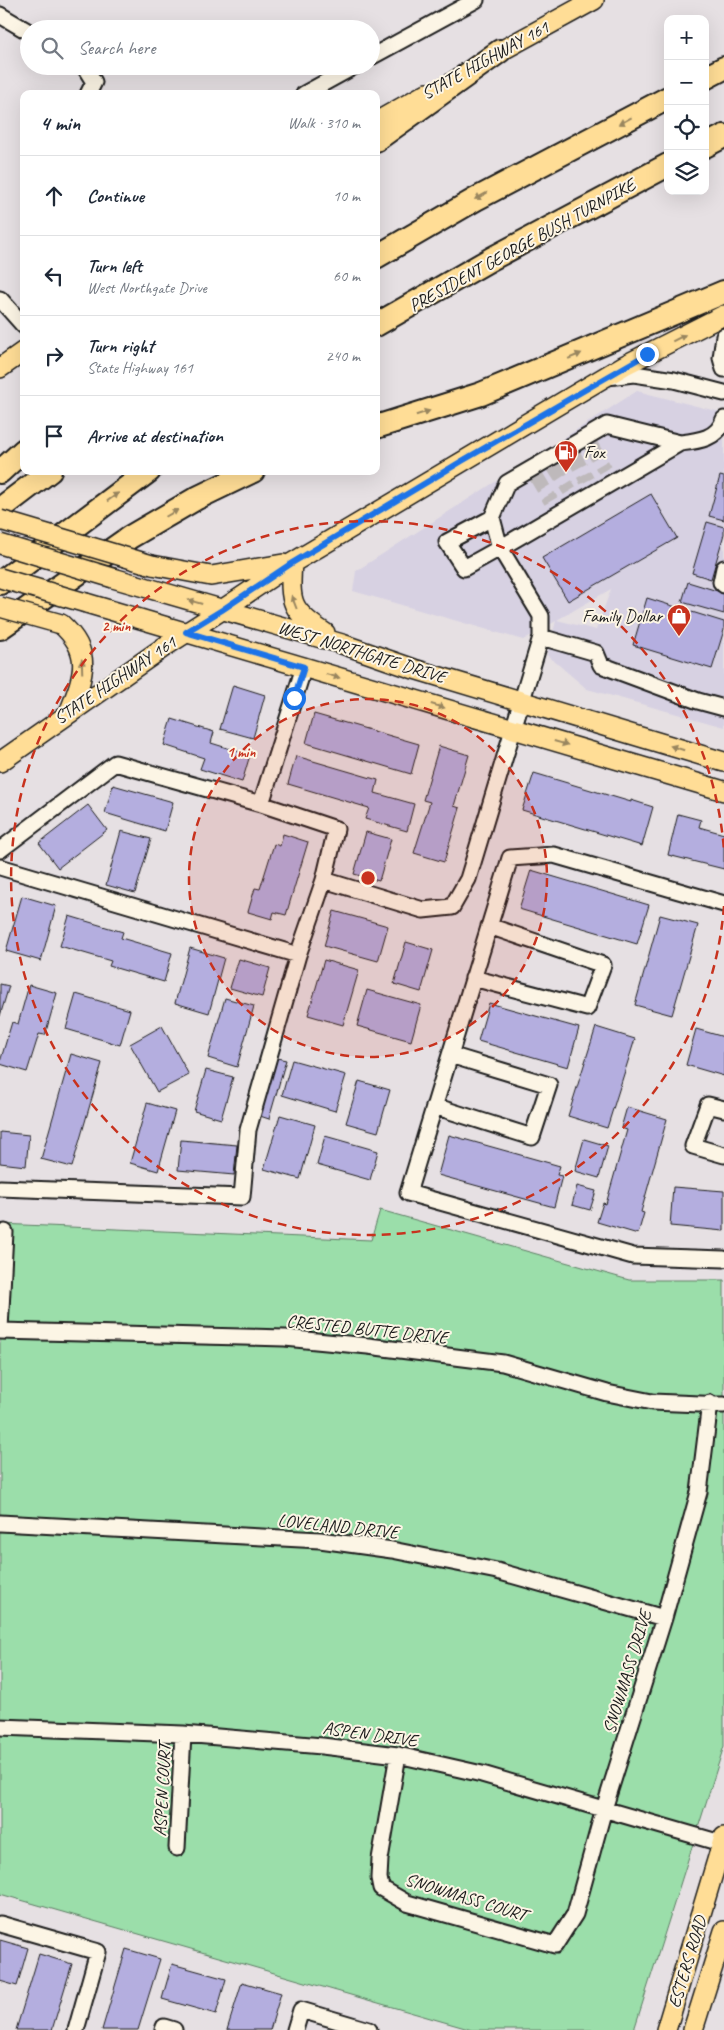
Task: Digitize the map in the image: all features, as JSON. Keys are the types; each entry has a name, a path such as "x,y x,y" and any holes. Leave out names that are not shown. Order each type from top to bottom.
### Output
{"highway":[{"path":"380,137 500,51"},
{"path":"709,76 724,68"},
{"path":"380,254 476,199 664,100"},
{"path":"709,144 724,136"},
{"name":"PRESIDENT GEORGE BUSH TURNPIKE","path":"380,324 491,258 664,167"},
{"path":"380,426 481,394 724,292"},
{"path":"0,472 20,454"},
{"path":"0,509 45,475"},
{"path":"0,583 144,475"},
{"path":"0,628 130,537 197,498 245,475"}],"main road":[{"name":"STATE HIGHWAY 161","path":"380,120 594,0"},
{"name":"STATE HIGHWAY 161","path":"0,762 186,632 292,563 605,377 724,314"},
{"path":"0,368 20,354"},
{"path":"0,520 152,565 211,576 292,563 290,583 292,603 304,620 342,644"},
{"name":"WEST NORTHGATE DRIVE","path":"0,544 342,644 414,669 724,762"},
{"name":"WEST NORTHGATE DRIVE","path":"0,578 724,791"},
{"path":"0,607 60,624 72,634 81,652 82,678 69,713"},
{"name":"ESTERS ROAD","path":"666,2030 723,1842"},
{"name":"ESTERS ROAD","path":"693,2030 724,1931"}],"street":[{"path":"380,53 476,0"},
{"path":"0,15 20,27"},
{"path":"88,75 94,90"},
{"path":"311,90 339,75"},
{"path":"0,299 20,322"},
{"path":"724,336 720,358 724,369"},
{"path":"605,377 634,374 674,380 724,393"},
{"path":"492,518 447,542 464,568 500,548 555,508 609,476 680,443 697,441 712,436 721,429 724,419"},
{"path":"324,880 423,910 452,907 468,879 541,637 541,616 500,548 492,518 507,483 534,472 571,451 607,425 680,443"},
{"path":"724,568 721,582 724,585"},
{"path":"541,637 596,653 601,665 698,701 724,708"},
{"path":"262,804 304,667"},
{"path":"0,850 115,763 262,804 336,829 324,880 298,955 248,1130 242,1197 0,1188"},
{"path":"724,904 554,855 510,858 408,1193 633,1256 724,1259"},
{"path":"0,867 298,955"},
{"path":"473,978 587,1008 603,965 489,926"},
{"path":"434,1106 532,1137 549,1085 450,1055"},
{"path":"724,1109 708,1105 693,1146 724,1155"},
{"path":"0,1330 5,1232"},
{"name":"CRESTED BUTTE DRIVE","path":"0,1330 285,1338 368,1346 503,1363 607,1393 652,1402 717,1404"},
{"name":"SNOWMASS DRIVE","path":"555,1945 575,1914 604,1809 664,1618 699,1492 717,1404"},
{"name":"LOVELAND DRIVE","path":"0,1523 320,1540 392,1550 497,1571 664,1618"},
{"name":"ASPEN DRIVE","path":"0,1727 183,1734 322,1746 398,1755 482,1774 723,1842"},
{"name":"ASPEN COURT","path":"178,1848 183,1734"},
{"name":"SNOWMASS COURT","path":"398,1755 380,1858 378,1878 381,1888 407,1903 555,1945"},
{"path":"0,1924 98,1952 76,2030"},
{"path":"295,2030 300,2010 369,2030"},
{"path":"163,2030 164,2027 174,2030"}],"shaded area":[{"path":"637,391 724,413 724,727 587,689 547,655 556,621 523,640 353,591 356,571","holes":["611,589 596,630 557,620"]}],"green space":[{"path":"380,1210 629,1280 724,1280 724,1746 634,2030 472,2030 0,1894 0,1224 371,1240"}],"building":[{"path":"720,476 724,477 724,520 709,516"},
{"path":"651,494 677,538 568,601 542,558"},
{"path":"707,522 724,527 724,534 711,579 692,573"},
{"path":"688,582 724,593 724,614 682,602"},
{"name":"Family Dollar","path":"647,598 724,622 724,630 712,669 633,645"},
{"path":"233,685 265,695 253,738 220,729"},
{"path":"314,714 419,744 411,774 306,743"},
{"path":"172,719 214,732 211,743 250,755 242,782 200,769 204,758 164,745"},
{"path":"439,746 469,755 454,806 460,808 444,862 414,853 430,802 423,800"},
{"path":"296,756 378,780 375,793 414,804 407,831 365,819 369,808 288,784"},
{"path":"534,773 653,807 642,846 522,810"},
{"path":"113,785 173,802 165,831 105,813"},
{"path":"88,805 107,830 58,868 39,843"},
{"path":"678,814 701,820 699,827 724,834 724,869 668,855"},
{"path":"121,831 151,839 135,893 106,885"},
{"path":"366,832 391,839 379,881 354,874"},
{"path":"283,834 308,842 286,915 274,912 272,919 248,912 255,888 260,889 274,844 280,846"},
{"path":"531,870 649,905 637,944 519,909"},
{"path":"22,896 56,906 41,961 6,951"},
{"path":"334,911 388,926 378,961 324,946"},
{"path":"660,915 698,925 672,1015 635,1005"},
{"path":"69,916 123,932 121,938 172,953 164,982 109,966 111,961 60,946"},
{"path":"406,942 433,950 421,992 394,984"},
{"path":"190,948 224,958 209,1013 175,1003"},
{"path":"239,959 270,968 262,997 230,988"},
{"path":"324,960 359,970 343,1025 308,1015"},
{"path":"0,984 9,986 0,1016"},
{"path":"29,985 57,993 45,1035 39,1034 27,1072 0,1064 0,1062 12,1022 18,1024"},
{"path":"367,990 421,1005 411,1041 357,1026"},
{"path":"76,994 130,1010 120,1045 66,1029"},
{"path":"225,998 254,1006 237,1067 208,1058"},
{"path":"489,1003 579,1028 568,1067 478,1041"},
{"path":"162,1026 189,1075 157,1092 130,1044"},
{"path":"596,1027 635,1039 607,1128 568,1116"},
{"path":"696,1029 724,1037 724,1076 686,1065"},
{"path":"71,1054 102,1063 72,1167 41,1159"},
{"path":"277,1058 286,1060 269,1119 260,1116"},
{"path":"292,1060 346,1075 335,1111 282,1095"},
{"path":"206,1070 233,1077 221,1119 194,1111"},
{"path":"359,1081 390,1090 378,1132 346,1123"},
{"path":"147,1103 175,1111 158,1171 130,1163"},
{"path":"627,1107 667,1119 641,1212 644,1213 638,1234 597,1222 603,1203 606,1204 627,1130 621,1128"},
{"path":"280,1115 315,1125 300,1179 264,1169"},
{"path":"0,1132 29,1135 26,1166 0,1163"},
{"path":"449,1135 560,1166 557,1175 562,1176 554,1207 438,1175"},
{"path":"325,1136 378,1151 370,1180 317,1165"},
{"path":"584,1139 608,1146 599,1178 575,1171"},
{"path":"181,1140 237,1145 234,1175 178,1170"},
{"path":"577,1186 596,1191 590,1210 572,1205"},
{"path":"673,1187 724,1191 724,1231 670,1226"},
{"path":"0,1940 28,1948 17,1986 0,1981"},
{"path":"126,1949 160,1959 138,2030 102,2030"},
{"path":"39,1954 72,1964 52,2030 16,2030"},
{"path":"172,1964 226,1979 216,2014 162,1999"},
{"path":"242,1982 281,1993 270,2030 227,2030"}],"tunnel":[{"path":"590,444 605,470"},
{"path":"573,454 587,481"},
{"path":"553,465 570,491"},
{"path":"536,476 551,501"}],"place":[{"name":"Fox","path":"566,473"},
{"name":"Family Dollar","path":"679,637"}],"route":[{"path":"294,698 304,667 186,632 292,563 462,461 647,354"}]}
